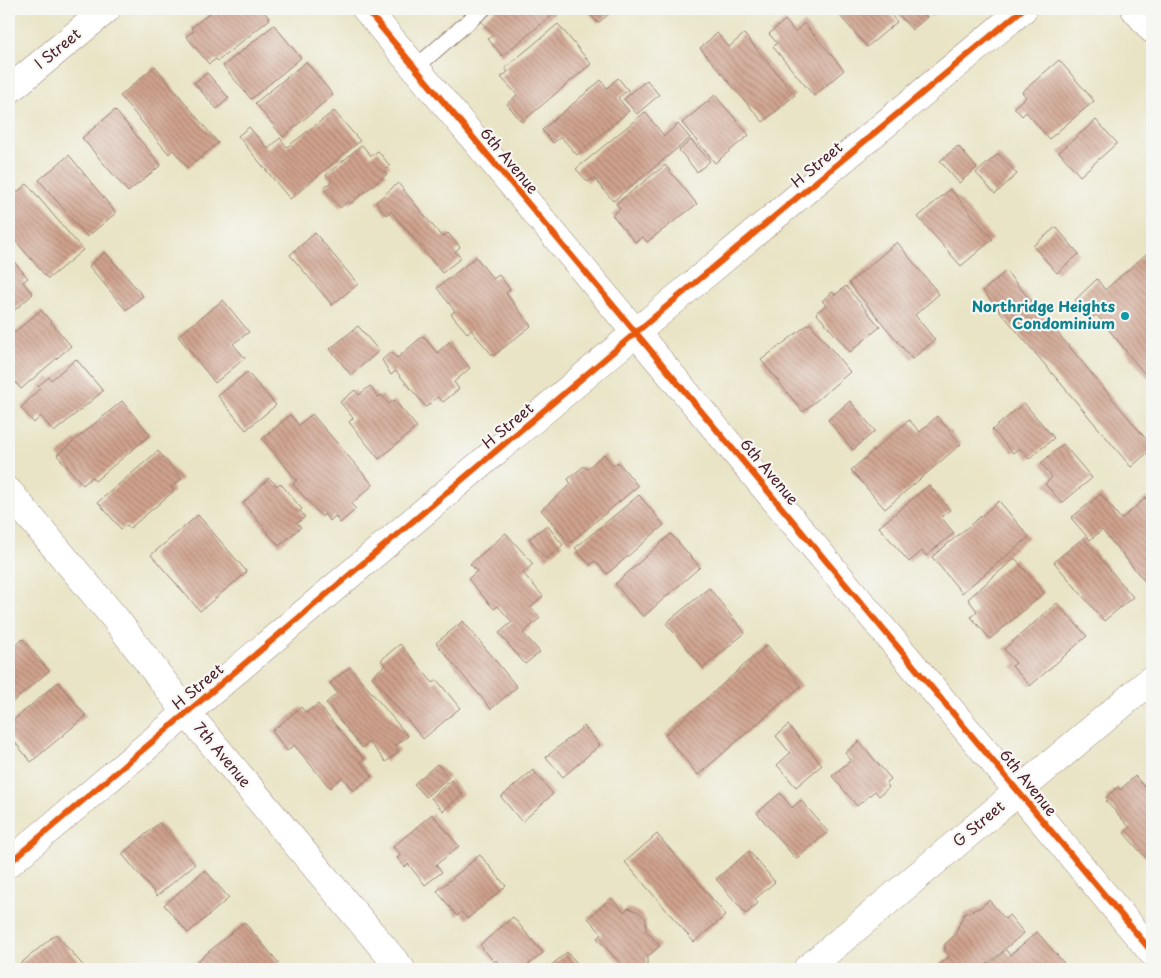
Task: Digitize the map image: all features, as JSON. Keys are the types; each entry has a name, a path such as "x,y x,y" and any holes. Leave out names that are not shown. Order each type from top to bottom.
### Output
{"street":[{"name":"I Street","path":"9,90 107,9"},
{"name":"6th Avenue","path":"366,9 1152,952"},
{"name":"H Street","path":"9,863 1024,9"},
{"path":"1135,9 1152,29"},
{"name":"7th Avenue","path":"9,492 114,617 187,713 401,969"},
{"name":"G Street","path":"807,969 1152,679"}],"lane":[{"path":"415,68 483,9"}],"building":[{"path":"215,9 262,9 270,19 218,61 216,59 209,64 186,36 194,31 191,28"},
{"path":"496,9 551,9 555,13 502,56 488,39 493,35 481,21"},
{"path":"586,9 615,9 598,23"},
{"path":"834,9 886,9 897,22 867,47"},
{"path":"894,9 920,9 927,17 912,30"},
{"path":"928,9 941,9 933,15"},
{"path":"785,20 795,32 804,23 844,70 814,96 773,47 777,43 769,34"},
{"path":"558,24 591,64 522,122 507,104 517,95 501,77 508,72 505,68"},
{"path":"274,25 301,58 251,99 223,66"},
{"path":"717,33 729,47 744,34 795,95 763,122 700,48"},
{"path":"1059,60 1094,101 1049,139 1026,112 1022,116 1014,107 1026,97 1022,92"},
{"path":"306,62 333,95 283,137 255,103"},
{"path":"155,66 218,143 188,168 173,150 169,154 120,96"},
{"path":"207,73 229,98 217,109 194,83"},
{"path":"618,78 628,90 618,98 629,111 577,155 561,137 553,143 542,130 601,80 607,88"},
{"path":"647,80 659,95 637,114 624,99"},
{"path":"715,95 749,135 715,163 682,123"},
{"path":"115,110 161,165 128,192 82,138"},
{"path":"334,111 360,141 290,199 238,136 249,127 268,149 280,138 287,147"},
{"path":"645,112 664,136 678,124 690,138 613,201 594,178 588,182 576,169"},
{"path":"1096,120 1117,143 1080,176 1059,152"},
{"path":"691,140 710,161 697,172 679,150"},
{"path":"362,145 371,156 378,151 390,166 384,171 387,174 350,204 348,201 340,208 323,188 332,181 326,175"},
{"path":"958,146 977,168 959,183 940,161"},
{"path":"998,154 1017,174 995,194 976,173"},
{"path":"69,155 116,213 87,237 39,180"},
{"path":"665,165 697,204 647,242 643,237 635,242 612,215 620,209 616,204"},
{"path":"398,183 442,237 448,233 460,247 455,252 461,258 442,273 391,211 386,215 376,202"},
{"path":"27,184 83,250 48,279 9,233 9,199"},
{"path":"950,189 993,239 961,266 918,217"},
{"path":"1056,227 1079,254 1057,273 1033,246"},
{"path":"315,233 358,284 332,305 290,255"},
{"path":"897,242 939,294 915,315 935,340 912,359 849,283"},
{"name":"Northridge Heights Condominium","path":"1152,249 1152,383 1096,314 1091,319 1075,300 1097,279 1105,290"},
{"path":"105,252 143,296 126,310 89,266"},
{"path":"9,256 28,278 23,282 33,294 9,315"},
{"path":"476,257 493,279 499,275 510,289 506,293 531,326 493,356 471,330 467,333 451,314 455,311 437,288"},
{"path":"1006,271 1152,446 1152,449 1131,467 983,291"},
{"path":"846,286 880,327 850,352 816,313 826,305 822,301 832,292 835,295"},
{"path":"223,300 249,332 233,344 245,358 215,383 178,336"},
{"path":"41,310 71,346 21,389 9,374 9,337"},
{"path":"810,323 850,372 803,412 761,360"},
{"path":"358,326 379,351 351,375 330,349"},
{"path":"423,336 437,353 449,342 470,368 454,382 459,389 443,402 438,397 426,407 396,371 391,375 382,360 391,352 397,358"},
{"path":"76,359 103,391 54,432 41,416 34,423 21,408 40,388 38,386 49,377 51,380"},
{"path":"247,372 276,405 246,430 218,396"},
{"path":"370,386 378,397 382,395 389,404 394,400 417,427 379,459 349,422 353,418 340,402 355,390 359,395"},
{"path":"122,401 150,435 95,481 92,477 83,485 57,455"},
{"path":"850,401 875,431 853,450 828,420"},
{"path":"1024,403 1054,438 1029,459 1019,448 1013,453 992,430"},
{"path":"312,414 373,485 351,504 356,509 340,523 335,516 330,521 324,514 322,517 293,484 297,480 262,439 290,415 299,425"},
{"path":"937,416 961,444 885,509 851,470 909,420 920,432"},
{"path":"1063,444 1092,478 1062,503 1045,484 1052,477 1041,463"},
{"path":"158,451 182,479 171,487 174,491 130,528 127,525 121,529 98,502"},
{"path":"604,454 614,466 618,462 638,486 570,543 541,510 571,484 568,479 584,466 587,469"},
{"path":"269,478 277,486 280,483 302,509 300,511 305,517 297,523 301,527 279,546 243,503"},
{"path":"929,485 950,510 941,517 954,533 926,556 922,551 909,562 879,527"},
{"path":"1101,494 1121,519 1147,497 1152,503 1152,581 1148,585 1102,530 1090,540 1071,518"},
{"path":"639,495 664,525 607,574 595,561 590,565 575,548"},
{"path":"999,501 1029,537 962,593 932,557"},
{"path":"198,515 247,572 200,611 151,555"},
{"path":"547,525 563,545 546,559 529,539"},
{"path":"506,533 533,564 523,573 543,596 531,607 540,618 523,633 540,652 525,664 499,633 512,622 498,606 494,609 468,579 477,571 470,564"},
{"path":"671,534 700,567 643,617 615,584"},
{"path":"1083,538 1133,597 1104,621 1054,562"},
{"path":"1015,558 1044,593 990,639 971,617 977,611 968,599"},
{"path":"709,588 745,633 703,668 666,623"},
{"path":"1057,603 1087,636 1030,686 1012,666 1016,663 1004,649"},
{"path":"463,621 517,687 491,709 436,643"},
{"path":"23,639 49,671 9,705 9,651"},
{"path":"400,644 433,683 437,680 460,708 423,739 372,677 385,665 381,660"},
{"path":"767,645 801,686 698,775 665,735"},
{"path":"350,667 408,736 395,746 399,751 386,762 369,742 362,748 326,703 337,693 330,683"},
{"path":"58,682 86,716 31,762 9,735 9,724"},
{"path":"318,704 364,759 360,762 372,776 353,791 342,777 330,788 294,745 287,751 272,731 301,707 306,713"},
{"path":"788,725 822,765 796,787 777,765 790,753 776,736"},
{"path":"584,726 600,745 563,777 546,757"},
{"path":"859,741 891,779 886,783 889,787 879,796 875,791 857,806 832,776 851,760 845,753"},
{"path":"437,764 449,777 426,797 414,784"},
{"path":"533,770 553,794 522,822 501,797"},
{"path":"1135,776 1152,795 1152,865 1124,833 1130,828 1106,801 1108,800 1106,797 1118,787 1120,790"},
{"path":"451,780 463,794 443,811 431,798"},
{"path":"780,793 792,808 801,800 828,832 796,859 757,813"},
{"path":"432,814 459,846 436,865 442,872 425,885 408,864 405,867 397,858 401,855 393,847"},
{"path":"159,823 195,864 157,896 122,854"},
{"path":"657,834 726,915 694,942 625,862"},
{"path":"749,851 775,882 755,899 758,903 746,914 716,879"},
{"path":"480,855 506,886 467,919 461,912 457,916 437,891"},
{"path":"205,870 229,898 188,933 164,905"},
{"path":"611,898 624,912 628,908 639,912 646,920 646,930 660,946 647,957 647,967 645,969 625,969 597,938 602,934 588,918"},
{"path":"989,900 1005,919 1009,915 1024,933 981,969 934,969 950,956 945,951 945,944 954,936 964,914 981,907"},
{"path":"513,917 543,953 523,969 510,969 505,963 501,966 496,960 494,962 480,945"},
{"path":"244,922 279,963 272,969 188,969"},
{"path":"1037,932 1069,969 984,969 1006,950 1010,955"},
{"path":"56,934 86,969 14,969"},
{"path":"567,952 579,965 578,969 547,969"}],"cycle path":[{"path":"366,9 1152,952"},
{"path":"9,863 672,302 1023,9"}],"place":[{"name":"Northridge Heights Condominium","path":"1125,316"}]}
